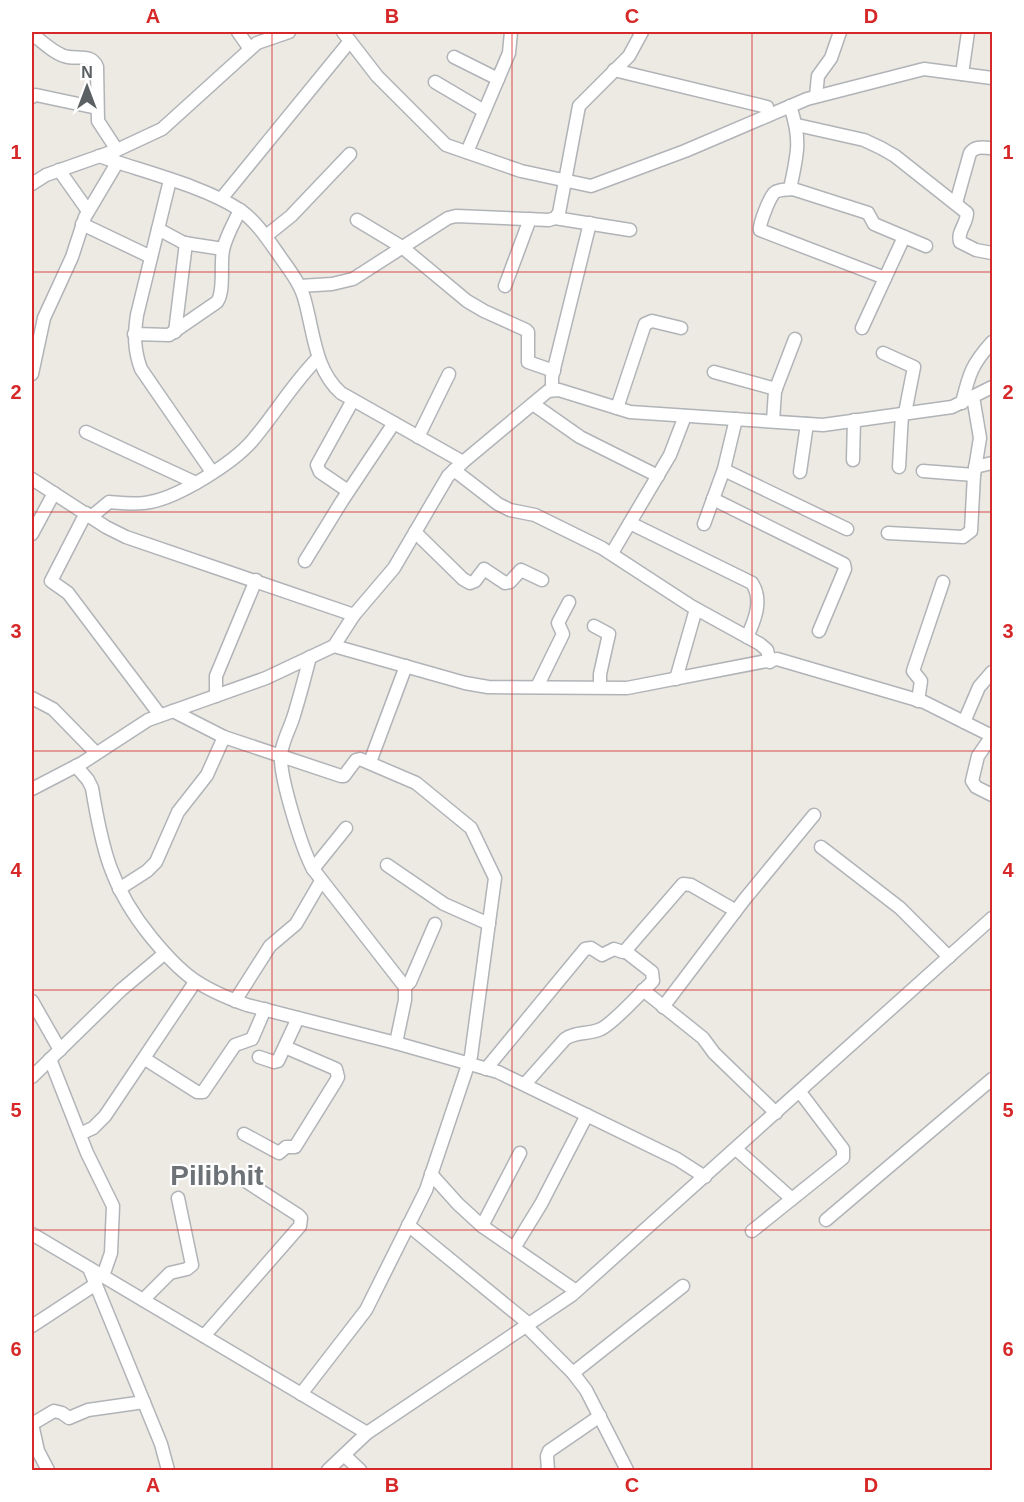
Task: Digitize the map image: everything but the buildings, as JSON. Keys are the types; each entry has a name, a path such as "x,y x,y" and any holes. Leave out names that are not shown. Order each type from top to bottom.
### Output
{"street":[{"path":"238,32 250,49"},
{"path":"32,368 44,318 72,257 82,224 117,156 162,129 257,43 289,32"},
{"path":"467,152 509,53 512,32"},
{"path":"555,218 559,213 563,180 579,106 629,56 642,32"},
{"path":"816,96 818,76 822,67 831,58 840,32"},
{"path":"962,74 968,32"},
{"path":"32,34 60,55 69,58 88,58 95,62 100,127 117,156"},
{"path":"221,199 347,36 377,76 446,145 521,171 591,186 685,151 816,96 924,69 993,78"},
{"path":"454,57 498,79"},
{"path":"614,70 767,107 767,116"},
{"path":"435,82 484,111"},
{"path":"32,97 36,95 97,108"},
{"path":"790,106 796,125 798,149 791,184 793,189"},
{"path":"796,125 835,132 864,140 881,148 967,213 959,235 960,242 976,250 993,253"},
{"path":"956,203 970,153 978,147 993,148"},
{"path":"266,236 291,216 351,154"},
{"path":"32,184 99,156 117,156 170,180 221,199 240,210 255,222 300,286 318,358 333,386 418,437 458,466 504,507 535,515 612,553 696,609 767,650 770,662"},
{"path":"59,171 88,211"},
{"path":"170,180 137,315 134,334 135,354 141,369 212,472"},
{"path":"885,278 760,230 760,223 774,193 779,190 793,189 868,213 874,224 927,246"},
{"path":"134,334 165,336 175,332 219,300 223,249 240,210"},
{"path":"300,286 332,284 353,279 448,218 456,216 555,218 630,230"},
{"path":"505,286 530,219"},
{"path":"357,220 402,247 467,301 526,330 528,332 528,362 554,371"},
{"path":"82,224 151,257"},
{"path":"552,390 554,371 590,224"},
{"path":"158,229 186,243 223,249"},
{"path":"862,328 904,237"},
{"path":"175,332 186,243"},
{"path":"617,408 645,324 652,321 681,328"},
{"path":"773,421 776,389 795,339"},
{"path":"888,533 963,537 969,534 972,526 975,471 980,438 967,400 970,372 977,358 993,342"},
{"path":"883,354 914,367 903,414 899,467"},
{"path":"160,715 72,598 51,581 88,515 109,502 156,501 196,483 250,443 299,378 318,358"},
{"path":"714,372 776,389"},
{"path":"418,437 449,374"},
{"path":"32,789 76,766 147,720 266,678 334,646 354,615 394,568 448,476 552,390 559,390 636,413 823,424 952,407 993,387"},
{"path":"348,491 320,472 317,465 353,400"},
{"path":"533,404 580,437 658,476"},
{"path":"612,553 673,450 685,416"},
{"path":"704,524 723,470 736,419"},
{"path":"853,460 854,420"},
{"path":"305,561 348,491 394,423"},
{"path":"800,472 807,424"},
{"path":"86,432 196,483"},
{"path":"923,471 975,471 993,463"},
{"path":"723,470 847,529"},
{"path":"32,479 106,527 126,537 354,615"},
{"path":"32,534 54,493"},
{"path":"713,499 844,564 845,569 819,631"},
{"path":"630,523 752,583 756,590 757,613 747,637"},
{"path":"415,532 463,579 470,583 475,581 484,569 505,583 510,582 521,570 542,580"},
{"path":"216,696 216,676 256,580"},
{"path":"918,701 921,681 914,674 914,668 943,582"},
{"path":"537,687 563,634 558,623 569,602"},
{"path":"676,679 696,609"},
{"path":"594,626 609,634 600,674 600,687"},
{"path":"334,646 465,683 488,687 627,688 777,659 918,701 992,736 978,756 972,781 976,787 993,795"},
{"path":"310,657 293,718 284,737 281,756 286,791 313,869 405,987 405,1000 396,1043"},
{"path":"370,762 406,666"},
{"path":"964,722 979,687 993,672"},
{"path":"32,698 53,709 96,753"},
{"path":"173,711 224,737 341,777 356,760 360,759 416,783 471,828 495,878 471,1056 431,1174 366,1310 301,1394"},
{"path":"119,889 147,871 156,862 178,812 207,775 224,737"},
{"path":"76,766 92,788 102,845 119,889 132,914 165,954 195,982 235,1001 486,1069 525,1084 677,1159 705,1177"},
{"path":"663,1006 735,912 814,815"},
{"path":"313,869 346,828"},
{"path":"821,847 900,909 949,957"},
{"path":"387,865 444,904 489,924"},
{"path":"235,1001 270,946 296,924 321,881"},
{"path":"486,1069 585,949 591,948 602,955 614,949 620,952 625,951 682,884 691,885 735,912"},
{"path":"327,1470 367,1433 576,1291 993,918"},
{"path":"405,987 410,982 435,924"},
{"path":"525,1084 565,1039 572,1034 593,1032 605,1027 653,981 652,972 625,951"},
{"path":"32,1077 121,990 165,954"},
{"path":"80,1134 93,1128 105,1116 195,982"},
{"path":"643,990 703,1038 714,1053 776,1113"},
{"path":"32,1001 35,1015 55,1054 80,1134 113,1206 111,1253 99,1280 32,1326"},
{"path":"145,1059 196,1092 203,1092 235,1045 252,1039 265,1009"},
{"path":"259,1057 274,1062 278,1060 298,1018"},
{"path":"244,1134 279,1154 286,1147 295,1147 338,1077 336,1070 285,1047"},
{"path":"826,1220 993,1079"},
{"path":"752,1231 840,1161 844,1154 843,1149 800,1092"},
{"path":"514,1248 541,1204 587,1115"},
{"path":"736,1149 792,1199"},
{"path":"482,1226 520,1154"},
{"path":"431,1174 482,1226 576,1291"},
{"path":"204,1336 302,1221 298,1215 247,1182"},
{"path":"144,1300 170,1273 190,1268 192,1265 178,1198"},
{"path":"408,1225 527,1325 575,1376 586,1390 627,1470"},
{"path":"32,1234 89,1268 99,1280 161,1444 168,1470"},
{"path":"99,1280 144,1300 367,1433"},
{"path":"575,1376 683,1286"},
{"path":"48,1470 38,1451 32,1424 54,1411 69,1418 88,1410 144,1402"},
{"path":"548,1470 549,1451 600,1416"},
{"path":"344,1455 360,1470"}],"district":[{"name":"Pilibhit","path":"217,1175"}]}
